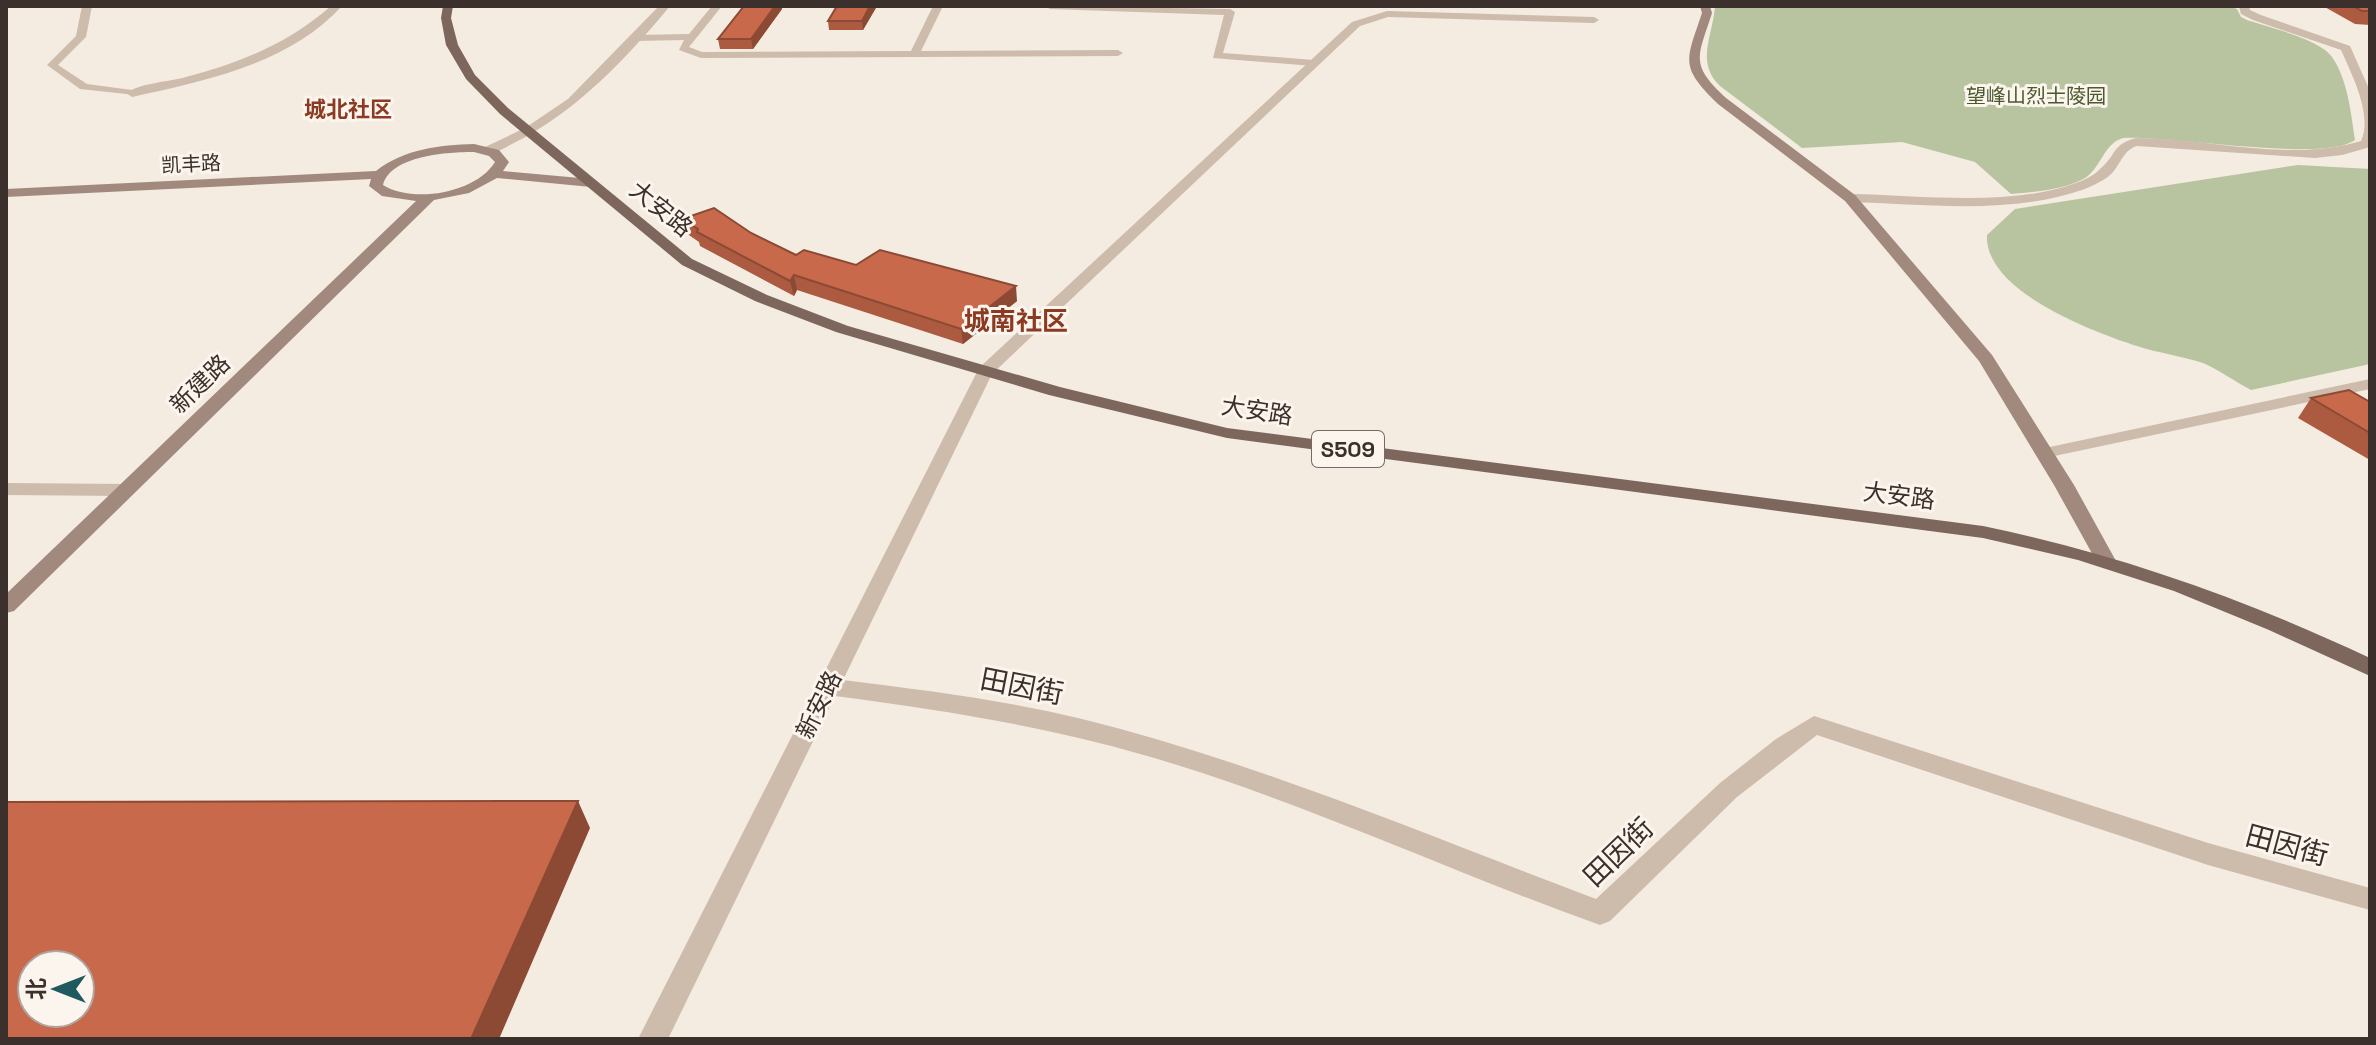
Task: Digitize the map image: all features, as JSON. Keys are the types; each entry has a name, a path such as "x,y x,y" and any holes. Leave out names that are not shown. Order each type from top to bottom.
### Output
{"main road":[{"name":"大安路","path":"448,6 448,31 459,60 485,93 687,262 722,280 842,329 985,372 1227,433 1983,532 2106,561 2259,617 2370,668"}],"street":[{"path":"132,93 232,69 311,29 337,6"},
{"path":"488,151 529,131 572,102 665,6"},
{"path":"1705,6 1707,13 1693,57 1703,83 1722,101 1850,198 1986,359 2045,453 2106,561"},
{"path":"1850,198 2023,199 2078,189 2110,169 2124,146 2136,142 2320,152 2353,150 2366,144 2370,134 2366,96 2346,48 2322,37 2262,20 2245,12 2244,6"},
{"path":"985,372 1356,24 1387,14 1594,20"},
{"path":"460,148 488,151 500,157 502,162 495,174 475,186 429,197 388,194 376,186 379,175 405,159 431,151 460,148"},
{"path":"495,174 591,183"},
{"name":"凯丰路","path":"6,193 379,175"},
{"name":"新建路","path":"6,606 429,197"},
{"name":"新安路","path":"653,1039 985,372"},
{"path":"6,489 126,490"},
{"name":"田因街","path":"829,687 1043,720 1182,756 1253,779 1600,913 1711,804 1767,755 1814,725 2208,854 2370,899"}],"lane":[{"path":"87,6 81,37 52,65 84,87 132,93"},
{"path":"717,6 683,48 701,55 1118,53"},
{"path":"915,53 938,6"},
{"path":"1050,6 1230,12 1217,56 1314,63"},
{"path":"634,38 692,37"},
{"path":"2045,453 2370,384"}],"green space":[{"name":"望峰山烈士陵园","path":"1715,6 2228,6 2237,9 2241,17 2247,20 2292,34 2316,45 2332,57 2345,87 2355,140 2338,146 2280,149 2123,138 2111,145 2090,174 2077,182 2058,188 2011,194 1975,162 1902,142 1802,148 1720,86 1713,77 1708,68 1707,48"},
{"path":"2298,165 2370,169 2370,364 2251,390 2203,363 2137,346 2069,319 2022,291 2003,274 1991,255 1987,235 2015,209"}],"building":[{"path":"744,6 775,6 751,39 718,39"},
{"path":"837,6 870,6 862,21 828,21"},
{"path":"2353,6 2370,6 2370,11 2362,11"},
{"path":"714,208 751,233 796,255 804,250 856,265 880,250 1016,286 961,329 794,275 790,281 697,232 698,229 682,219"},
{"path":"2349,390 2370,402 2370,433 2311,398"},
{"path":"578,801 471,1039 6,1039 6,802"}],"district":[{"name":"城北社区","path":"348,109"},
{"name":"城南社区","path":"1016,321"}]}
